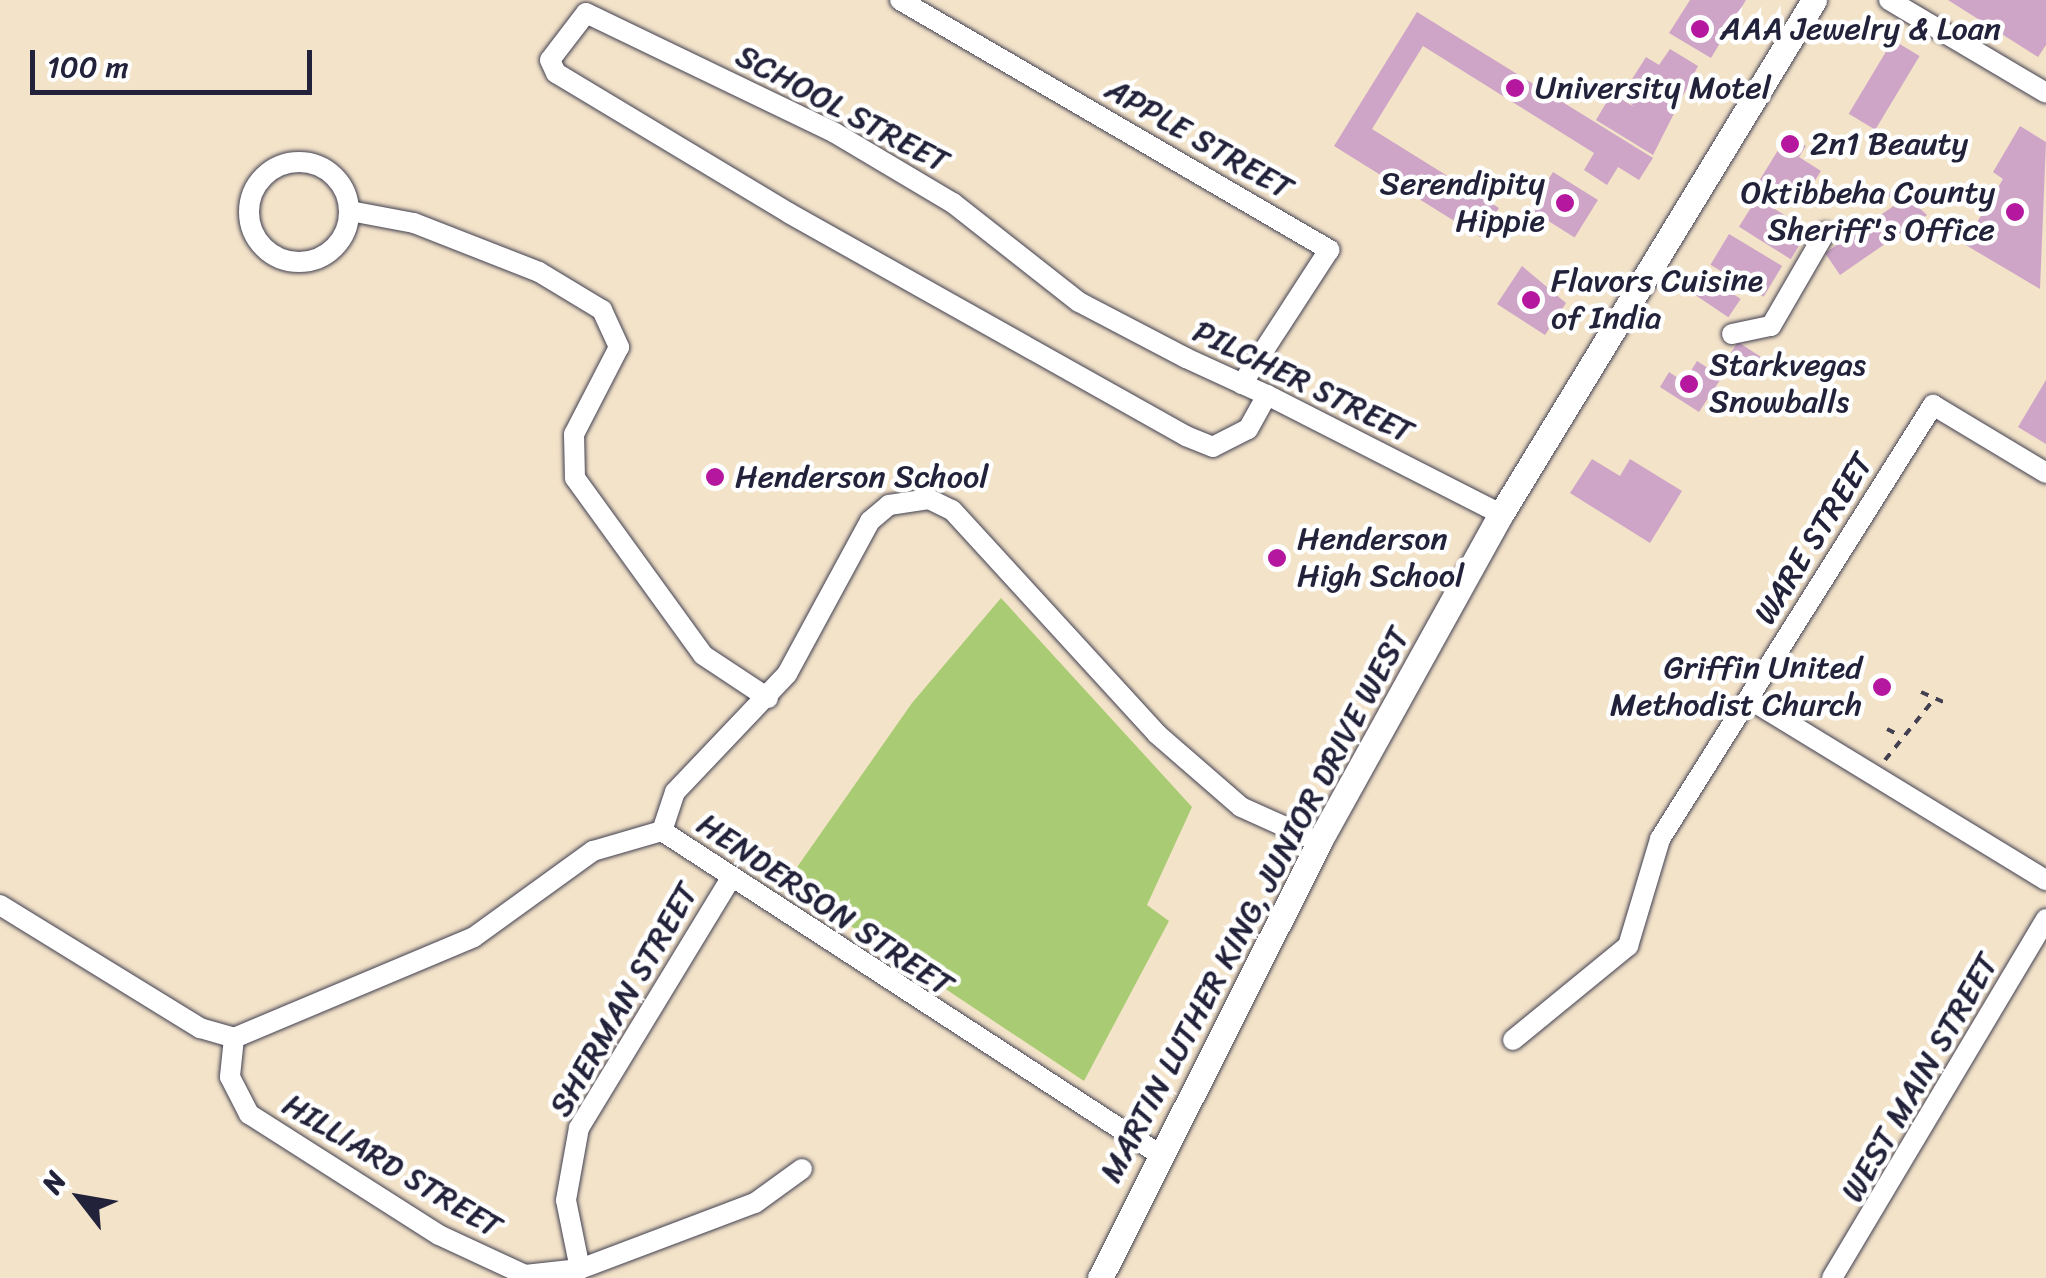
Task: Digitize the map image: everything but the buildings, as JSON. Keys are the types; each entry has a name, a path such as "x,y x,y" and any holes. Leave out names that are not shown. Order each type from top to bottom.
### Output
{"main road":[{"name":"MARTIN LUTHER KING, JUNIOR DRIVE WEST","path":"1100,1278 1319,842 1500,514 1814,0"}],"street":[{"name":"APPLE STREET","path":"900,0 1329,250 1242,384"},
{"path":"1889,0 2046,94"},
{"name":"SCHOOL STREET","path":"1079,302 953,203 835,133 586,13 564,36 550,60 556,73 1186,436 1213,447 1248,430 1267,395"},
{"path":"350,211 331,251 290,262 257,240 248,213 267,172 298,161 332,173 350,211 468,244 602,310 619,347 574,434 575,478 703,655 768,698"},
{"path":"1732,334 1771,326 1826,233"},
{"name":"PILCHER STREET","path":"1079,302 1500,514"},
{"name":"WARE STREET","path":"1513,1040 1628,946 1660,840 1933,405 2046,473"},
{"path":"662,831 682,784 768,698 870,521 889,504 929,499 952,510 1157,734 1241,807 1319,842"},
{"path":"1750,699 2046,880"},
{"name":"HENDERSON STREET","path":"234,1038 474,938 593,851 662,831 730,880 1159,1154"},
{"name":"SHERMAN STREET","path":"580,1269 566,1200 580,1128 730,880"},
{"path":"0,906 200,1028 234,1038"},
{"name":"WEST MAIN STREET","path":"1839,1274 2046,918"},
{"name":"HILLIARD STREET","path":"234,1038 230,1076 249,1114 487,1262 524,1275 580,1269 755,1203 802,1169"}],"path":[{"path":"1921,692 1946,703"},
{"path":"1876,776 1901,736 1936,698"},
{"path":"1887,728 1901,736"}],"green space":[{"path":"1001,598 1192,807 1147,905 1169,921 1084,1081 786,883 912,703"}],"place":[{"name":"AAA Jewelry & Loan","path":"1700,29"},
{"name":"University Motel","path":"1515,88"},
{"name":"2n1 Beauty","path":"1790,144"},
{"name":"Serendipity Hippie","path":"1565,203"},
{"name":"Oktibbeha County Sheriff's Office","path":"2015,212"},
{"name":"Flavors Cuisine of India","path":"1531,300"},
{"name":"Starkvegas Snowballs","path":"1689,384"},
{"name":"Henderson School","path":"715,477"},
{"name":"Henderson High School","path":"1277,558"},
{"name":"Griffin United Methodist Church","path":"1882,687"}]}
